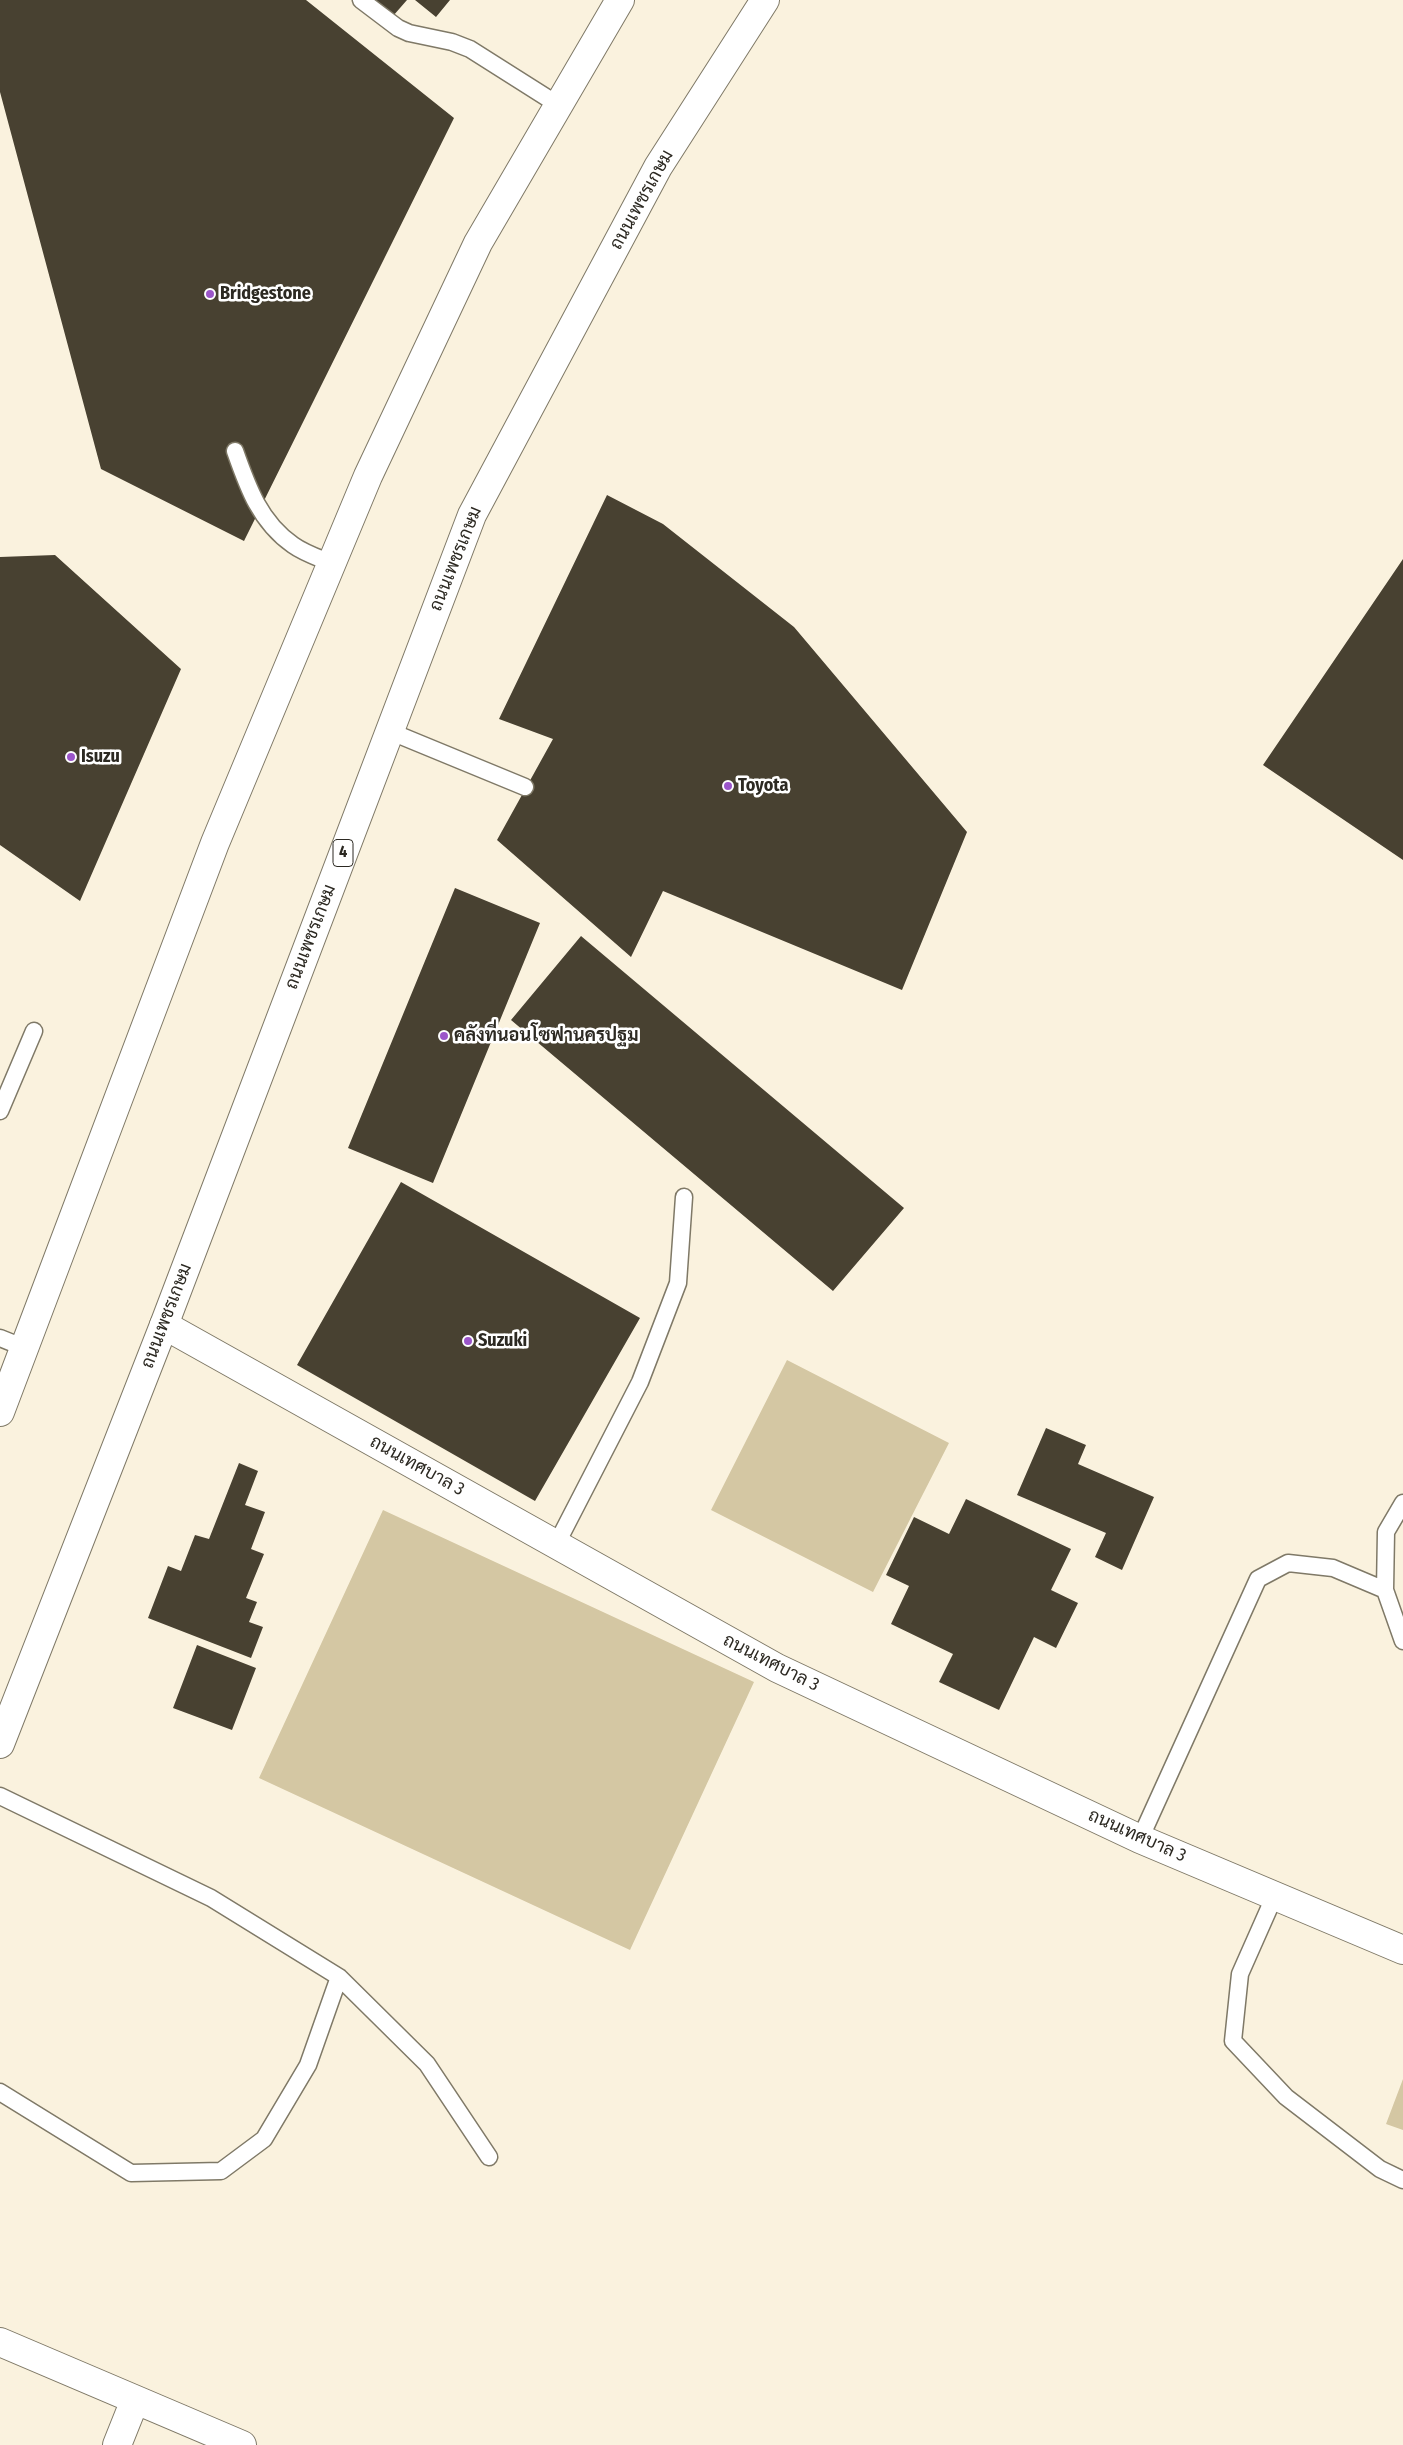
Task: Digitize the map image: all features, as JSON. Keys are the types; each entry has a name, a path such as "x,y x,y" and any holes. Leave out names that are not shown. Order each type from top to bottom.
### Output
{"main road":[{"path":"0,1412 211,852 368,476 478,243 560,106 620,0"},
{"name":"ถนนเพชรเกษม","path":"0,1744 164,1325 472,515 658,168 765,0"},
{"name":"ถนนเทศบาล 3","path":"164,1325 777,1668 1140,1839 1403,1950"},
{"path":"0,2342 242,2445"},
{"path":"117,2445 136,2400"}],"lane":[{"path":"361,0 398,28 409,33 452,42 470,49 560,106"},
{"path":"235,452 250,494 268,523 294,546 331,563"},
{"path":"389,731 525,787"},
{"path":"0,1111 34,1031"},
{"path":"556,1545 640,1382 678,1282 684,1197"},
{"path":"0,1338 25,1348"},
{"path":"1403,1503 1386,1532 1385,1590 1403,1641"},
{"path":"1140,1839 1258,1579 1288,1563 1333,1568 1385,1590"},
{"path":"0,1796 211,1898 339,1977 427,2064 489,2157"},
{"path":"1275,1895 1240,1974 1233,2041 1286,2097 1380,2169 1403,2180"},
{"path":"0,2092 37,2117 131,2173 222,2171 264,2139 308,2065 339,1977"}],"shaded area":[{"path":"787,1360 949,1443 873,1592 711,1510"},
{"path":"383,1510 754,1682 630,1950 259,1778"},
{"path":"1403,2079 1403,2130 1386,2124"}],"building":[{"name":"Bridgestone","path":"0,0 306,0 454,118 244,541 101,469 0,92"},
{"path":"375,0 407,0 393,16"},
{"path":"415,0 450,0 436,17"},
{"name":"Toyota","path":"607,495 663,524 794,627 967,832 902,990 663,891 631,957 497,840 553,739 499,719"},
{"name":"Isuzu","path":"55,555 181,669 80,901 0,845 0,557"},
{"path":"1403,559 1403,860 1263,765"},
{"name":"คลังที่นอนโซฟานครปฐม","path":"455,888 540,923 433,1183 348,1148"},
{"path":"581,936 904,1208 833,1291 511,1020"},
{"name":"Suzuki","path":"401,1182 640,1318 535,1501 297,1365"},
{"path":"1046,1428 1086,1445 1078,1464 1154,1497 1122,1570 1095,1557 1106,1533 1017,1495"},
{"path":"239,1463 258,1471 245,1505 265,1512 251,1549 264,1554 246,1598 257,1602 249,1622 263,1627 251,1658 148,1618 168,1566 181,1571 195,1535 209,1539"},
{"path":"966,1499 1071,1549 1051,1590 1078,1603 1056,1648 1034,1637 999,1710 939,1682 953,1654 891,1624 909,1586 886,1575 914,1517 949,1534"},
{"path":"197,1645 256,1668 232,1730 173,1708"}],"place":[{"name":"Bridgestone","path":"210,294"},
{"name":"Isuzu","path":"71,757"},
{"name":"Toyota","path":"728,786"},
{"name":"คลังที่นอนโซฟานครปฐม","path":"444,1036"},
{"name":"Suzuki","path":"468,1341"}]}
